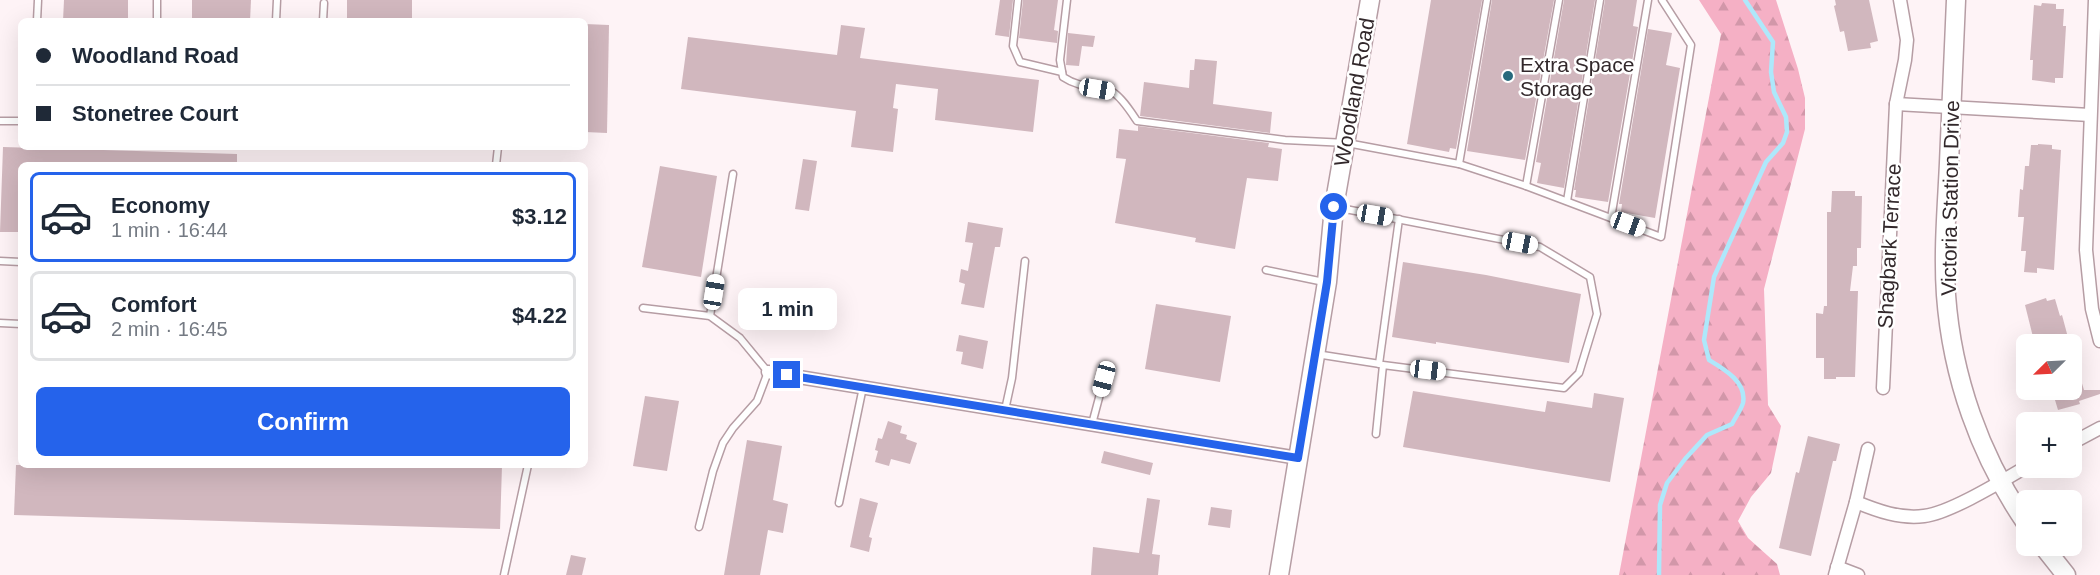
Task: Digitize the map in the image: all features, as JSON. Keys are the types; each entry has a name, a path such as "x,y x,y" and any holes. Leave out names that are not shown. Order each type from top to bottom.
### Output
{"street":[{"name":"Woodland Road","path":"1279,575 1327,282 1334,207 1347,143 1370,0"},
{"name":"Shagbark Terrace","path":"1883,388 1896,104 1905,60 1906,40 1900,0"},
{"name":"Victoria Station Drive","path":"1956,0 1945,252 1946,294 1951,337 1969,410 1984,449 2016,508"},
{"path":"2096,0 2086,250 2092,309 2100,340"},
{"path":"1896,104 2090,115"},
{"path":"768,372 1298,458"},
{"path":"2082,438 2100,428"},
{"path":"1858,575 1836,571 1856,502 1868,449"},
{"path":"1856,502 1900,516 1925,516 1943,511 2016,473"},
{"path":"2051,556 2066,575"}],"lane":[{"path":"38,0 38,18"},
{"path":"157,0 157,18"},
{"path":"276,18 277,0"},
{"path":"1018,0 1013,46 1020,62 1062,72"},
{"path":"1067,0 1060,60 1066,80 1083,87 1112,92 1131,111 1137,121 1286,140 1347,143 1459,165 1526,186 1661,237 1691,45 1662,0"},
{"path":"1459,165 1487,0"},
{"path":"1526,186 1559,0"},
{"path":"1567,201 1600,0"},
{"path":"1611,218 1648,0"},
{"path":"323,18 324,3"},
{"path":"0,121 18,121"},
{"path":"710,316 733,174"},
{"path":"1316,354 1564,388 1579,374 1597,314 1590,277 1540,247 1334,207"},
{"path":"1376,434 1381,364 1399,219"},
{"path":"0,261 18,262"},
{"path":"1005,410 1012,378 1025,261"},
{"path":"1266,270 1327,282"},
{"path":"643,308 710,316 740,338 768,372 757,401 723,443 713,471 699,527"},
{"path":"0,323 18,324"},
{"path":"1092,424 1104,379"},
{"path":"838,503 863,387"},
{"path":"504,575 527,468"}],"green space":[{"path":"1699,0 1776,0 1805,98 1805,129 1764,289 1768,405 1781,426 1771,473 1751,497 1738,521 1748,538 1777,564 1780,575 1619,575 1721,34"}],"building":[{"path":"64,0 128,0 128,18 63,18"},
{"path":"192,0 251,0 250,18 192,18"},
{"path":"347,0 412,0 412,18 347,18"},
{"path":"1000,0 1013,0 1009,37 995,35"},
{"path":"1023,0 1058,0 1054,30 1058,31 1057,43 1019,38"},
{"path":"1431,0 1482,0 1456,149 1450,148 1449,152 1407,144"},
{"name":"Extra Space Storage","path":"1492,0 1554,0 1525,160 1467,151"},
{"path":"1564,0 1595,0 1564,188 1537,183 1541,163 1536,162"},
{"path":"1605,0 1637,0 1633,26 1638,27 1608,202 1575,197 1576,190 1574,190"},
{"path":"1835,0 1869,0 1878,41 1870,43 1871,48 1848,51 1844,31 1840,32 1834,6 1836,5"},
{"path":"2042,3 2056,4 2056,9 2064,9 2063,26 2066,26 2063,78 2055,78 2055,83 2032,80 2033,60 2030,60 2034,5 2041,6"},
{"path":"588,24 609,25 607,133 588,132"},
{"path":"841,25 865,28 860,58 1039,80 1033,132 935,120 938,89 896,84 893,108 898,109 893,152 851,147 856,111 681,89 688,37 837,55"},
{"path":"1648,29 1672,33 1666,65 1680,68 1655,218 1621,212 1622,204 1619,204"},
{"path":"1068,33 1095,36 1093,47 1082,46 1079,66 1066,65"},
{"path":"1195,59 1217,61 1213,104 1272,112 1270,133 1140,116 1144,82 1189,88 1190,70 1194,70"},
{"path":"1138,126 1269,143 1268,147 1282,149 1278,181 1247,178 1235,249 1195,242 1196,238 1115,223 1126,159 1116,158 1119,129 1138,131"},
{"path":"2031,145 2052,145 2052,149 2061,150 2054,270 2037,268 2037,273 2024,272 2026,251 2021,251 2024,217 2018,217 2020,189 2023,190 2025,166 2029,166"},
{"path":"3,147 18,147 18,150 237,154 237,162 18,162 18,232 0,232"},
{"path":"803,159 817,161 809,211 795,209"},
{"path":"660,166 717,176 701,277 642,267"},
{"path":"1832,191 1855,191 1855,196 1862,196 1861,248 1857,248 1857,266 1853,266 1850,291 1858,291 1855,377 1824,379 1824,358 1816,358 1816,313 1823,314 1824,306 1827,306 1827,212 1831,212"},
{"path":"968,222 1003,228 1000,247 995,247 984,308 961,304 965,284 959,282 961,269 968,271 973,243 965,242"},
{"path":"1403,262 1486,275 1581,294 1569,363 1392,337"},
{"path":"2046,298 2047,301 2055,299 2067,334 2032,334 2025,305"},
{"path":"1156,304 1231,316 1220,382 1145,369"},
{"path":"959,335 988,341 983,369 961,364 963,352 956,351"},
{"path":"2082,383 2084,390 2100,390 2100,394 2082,400"},
{"path":"1413,391 1545,412 1547,401 1592,408 1594,393 1624,398 1610,482 1403,447"},
{"path":"645,396 679,401 667,471 633,466"},
{"path":"2055,400 2082,400 2079,401 2080,404 2058,410"},
{"path":"888,421 902,426 900,433 907,435 906,439 917,443 910,464 891,459 889,466 875,462 878,438 882,439"},
{"path":"1808,436 1840,444 1836,461 1833,461 1811,556 1779,548 1796,472 1799,473"},
{"path":"747,440 782,446 773,500 788,504 783,533 768,530 760,575 724,575"},
{"path":"1104,451 1153,463 1150,475 1101,463"},
{"path":"16,465 18,468 502,468 500,529 14,515"},
{"path":"860,498 878,503 869,537 872,538 869,552 850,547"},
{"path":"1147,498 1160,500 1152,554 1160,555 1158,575 1091,575 1093,547 1139,553"},
{"path":"1211,507 1232,510 1230,528 1208,525"},
{"path":"571,555 586,558 582,575 566,575"}],"waterway":[{"path":"1659,575 1660,505 1667,483 1707,435 1732,424 1743,403 1743,395 1738,383 1709,360 1704,340 1714,277 1766,162 1783,143 1787,132 1786,117 1774,92 1771,72 1773,42 1745,0"}],"place":[{"name":"Extra Space Storage","path":"1508,76"}],"route":[{"path":"787,375 1298,458 1327,282 1334,207"}]}
